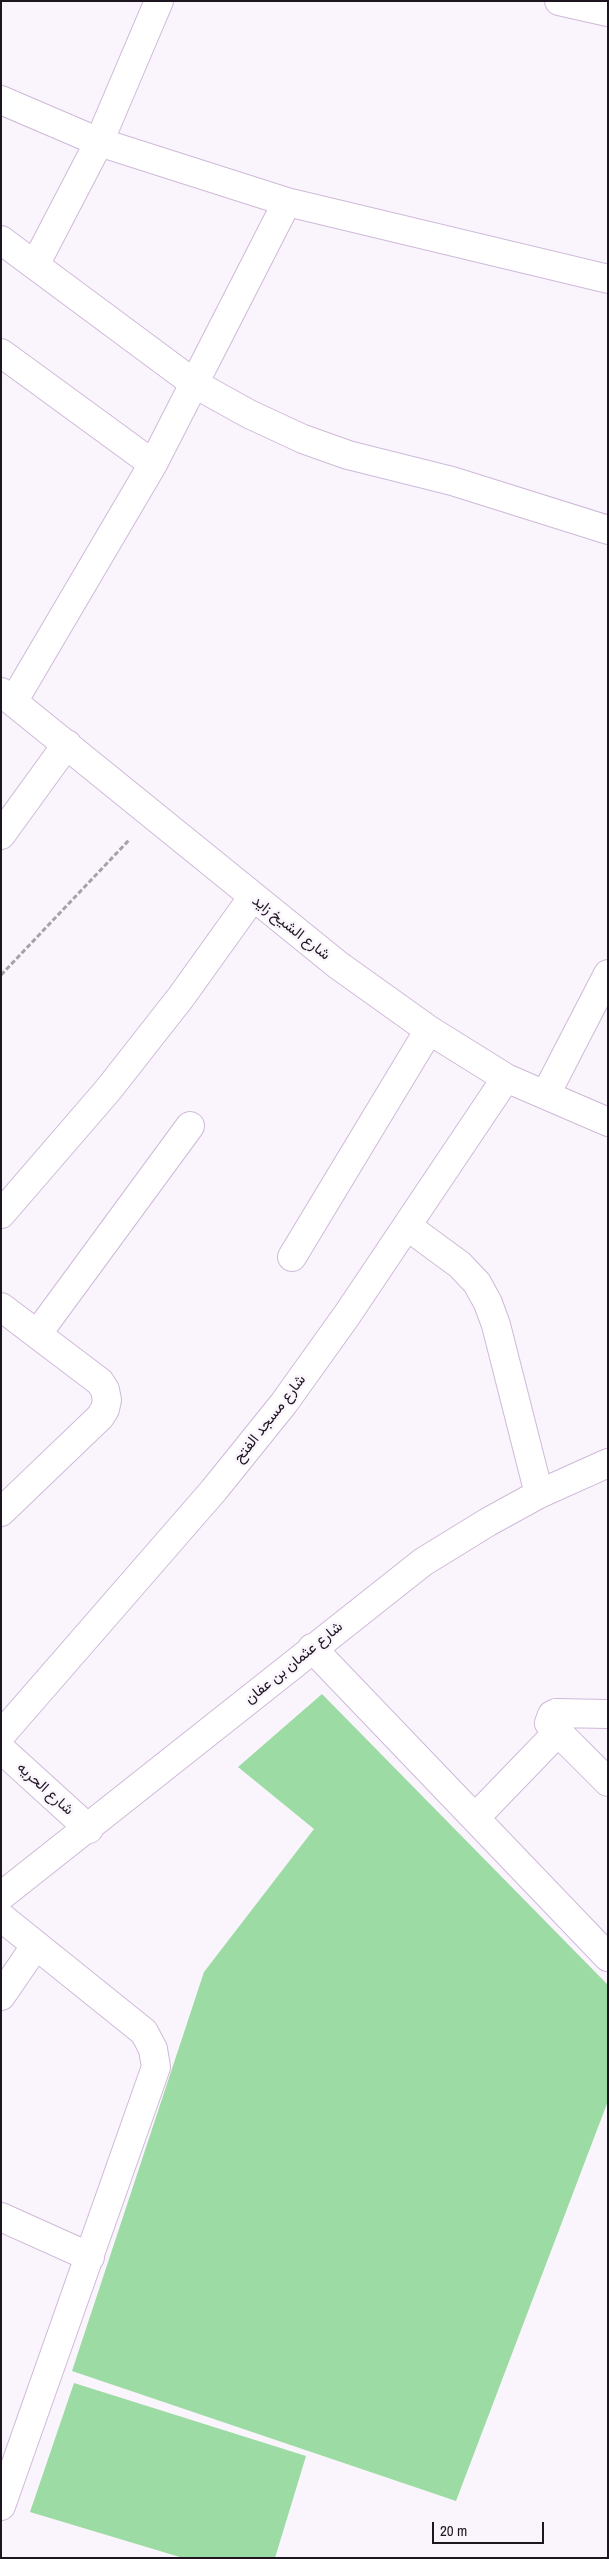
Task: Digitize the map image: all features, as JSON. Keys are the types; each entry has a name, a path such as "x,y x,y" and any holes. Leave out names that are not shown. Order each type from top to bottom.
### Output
{"street":[{"path":"34,265 99,142 159,1"},
{"path":"559,1 608,12"},
{"path":"1,100 99,142 286,202 608,279"},
{"path":"7,697 153,464 286,202"},
{"path":"1,240 195,384 249,414 304,439 348,455 452,481 608,530"},
{"path":"1,353 153,464"},
{"name":"شارع الشيخ زايد","path":"7,697 67,744 252,898 338,965 429,1030 506,1078 608,1122"},
{"path":"1,836 67,744"},
{"path":"1,1214 108,1090 181,997 252,898"},
{"path":"546,1094 608,974"},
{"path":"292,1257 429,1030"},
{"name":"شارع مسجد الفتح","path":"1,1735 214,1490 284,1403 408,1226 506,1078"},
{"path":"38,1333 190,1126"},
{"path":"408,1226 460,1265 477,1283 488,1302 496,1325 539,1494"},
{"path":"1,1307 38,1333 100,1382 108,1400 100,1417 1,1512"},
{"name":"شارع عثمان بن عفان","path":"1,1896 89,1829 312,1648 423,1562 488,1522 539,1494 608,1464"},
{"path":"312,1648 608,1957"},
{"path":"608,1714 556,1713 552,1715 549,1723 608,1782"},
{"path":"475,1818 557,1733"},
{"name":"شارع الحريه","path":"1,1749 89,1829"},
{"path":"1,1917 144,2032 154,2049 156,2067 151,2086 1,2506"},
{"path":"1,1996 36,1945"},
{"path":"1,2217 90,2257"}],"path":[{"path":"1,975 152,815"}],"green space":[{"path":"322,1694 608,1985 608,2101 456,2501 72,2371 204,1972 314,1829 238,1767"},
{"path":"74,2383 306,2456 275,2558 183,2558 30,2512"}]}
